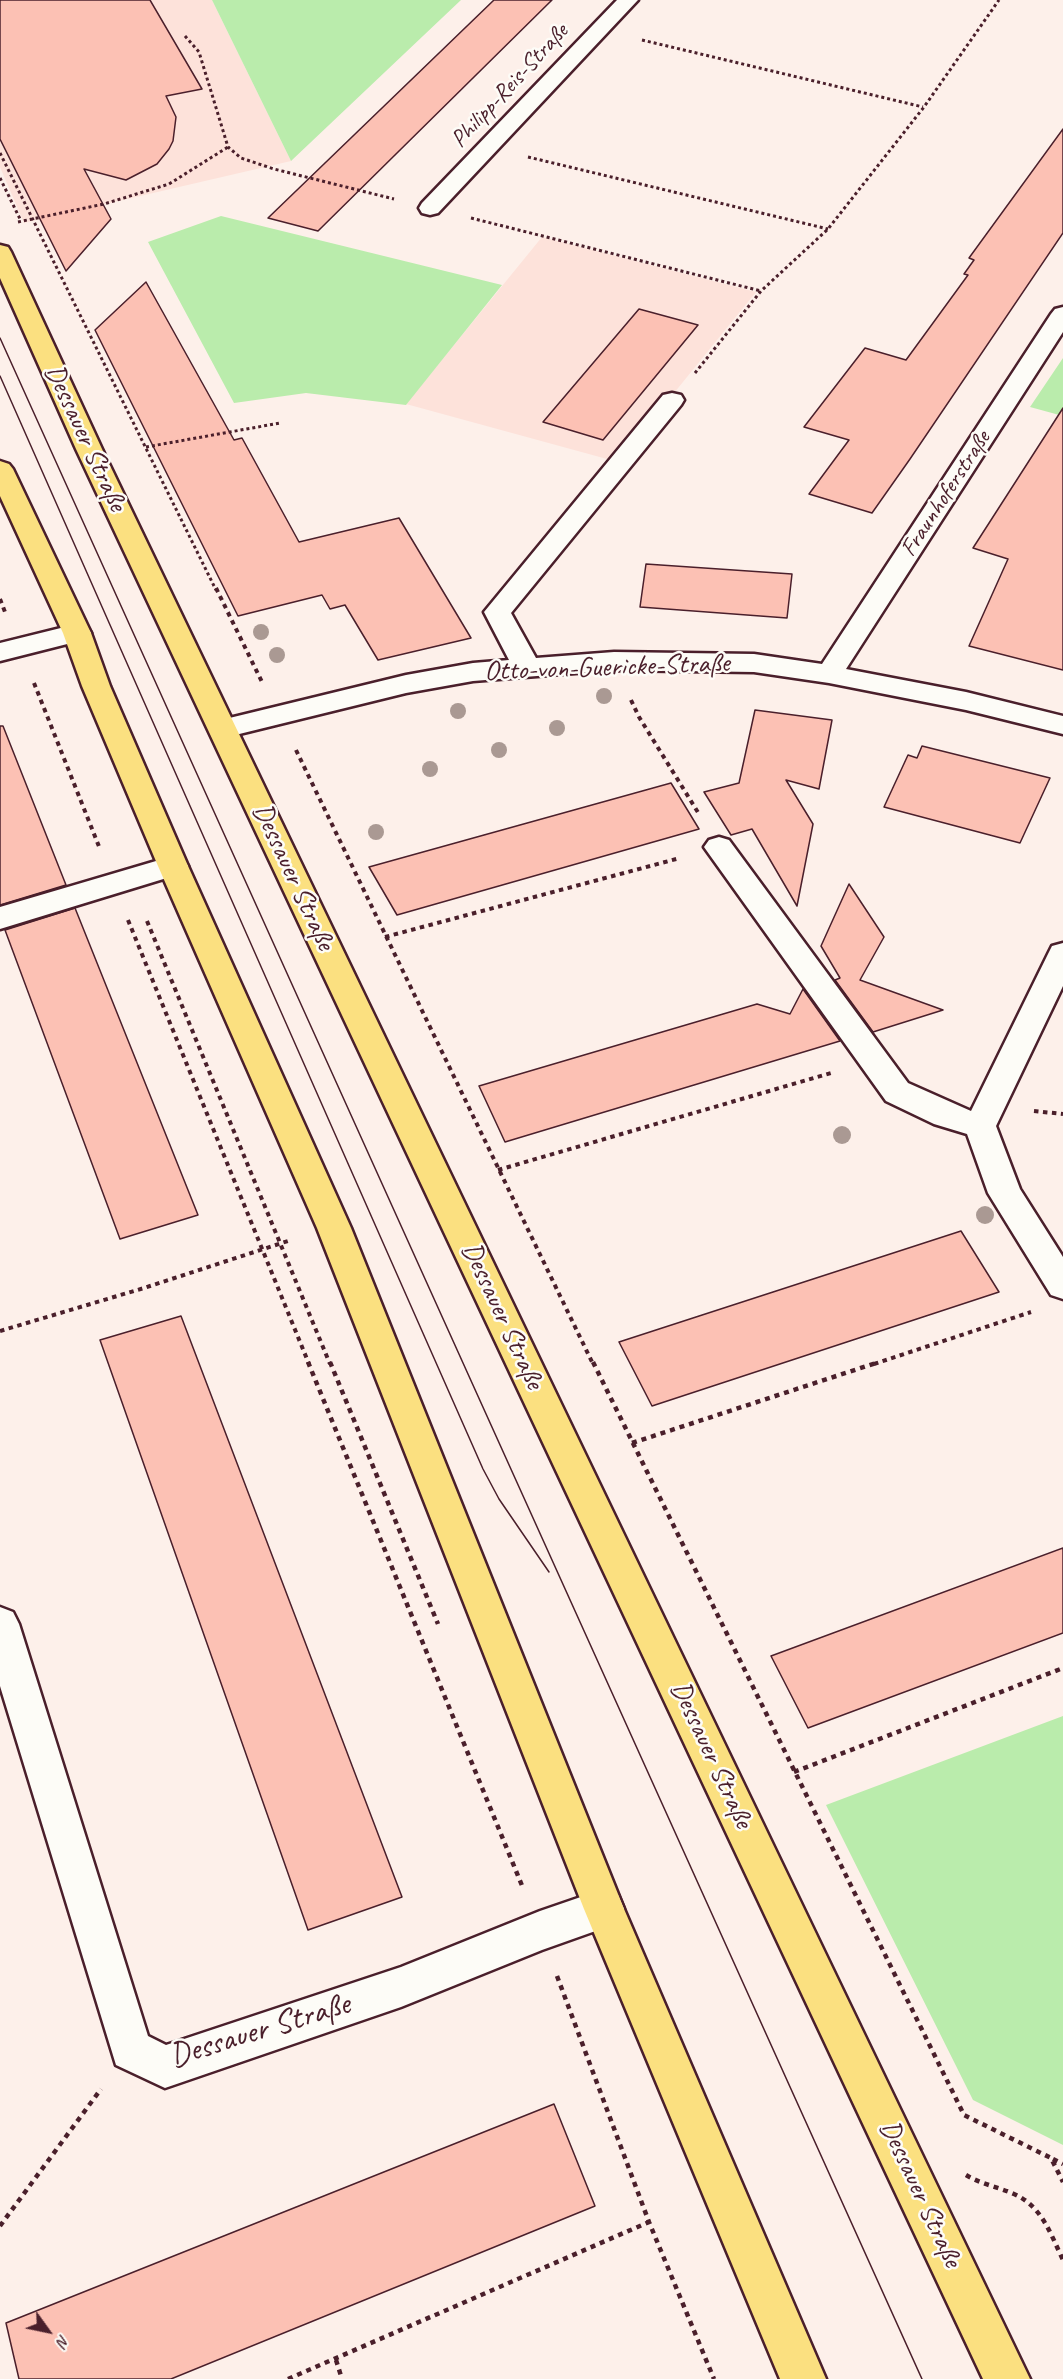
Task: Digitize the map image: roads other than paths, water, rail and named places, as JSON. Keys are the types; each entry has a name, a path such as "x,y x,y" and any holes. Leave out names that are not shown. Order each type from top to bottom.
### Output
{"main road":[{"name":"Dessauer Straße","path":"5,238 89,449 1007,2379"},
{"path":"0,469 77,633 96,686 173,866 334,1228 604,1909 803,2379"}],"street":[{"name":"Philipp-Reis-Straße","path":"430,208 628,0"},
{"name":"Fraunhoferstraße","path":"829,674 1063,314"},
{"path":"526,666 497,612 672,400"},
{"path":"10,649 77,633"},
{"name":"Otto-von-Guericke-Straße","path":"223,729 406,684 473,672 526,666 614,662 754,663 829,674 966,701 1063,725"},
{"path":"719,847 872,1061 897,1092 945,1115 980,1126"},
{"path":"0,918 173,866"},
{"path":"1063,954 980,1126 1005,1193 1063,1285"},
{"name":"Dessauer Straße","path":"0,1624 131,2050 165,2067 401,1987 540,1931 604,1909"}],"tram line":[{"path":"0,338 922,2379"},
{"path":"0,376 483,1469 499,1499 549,1572"}]}
